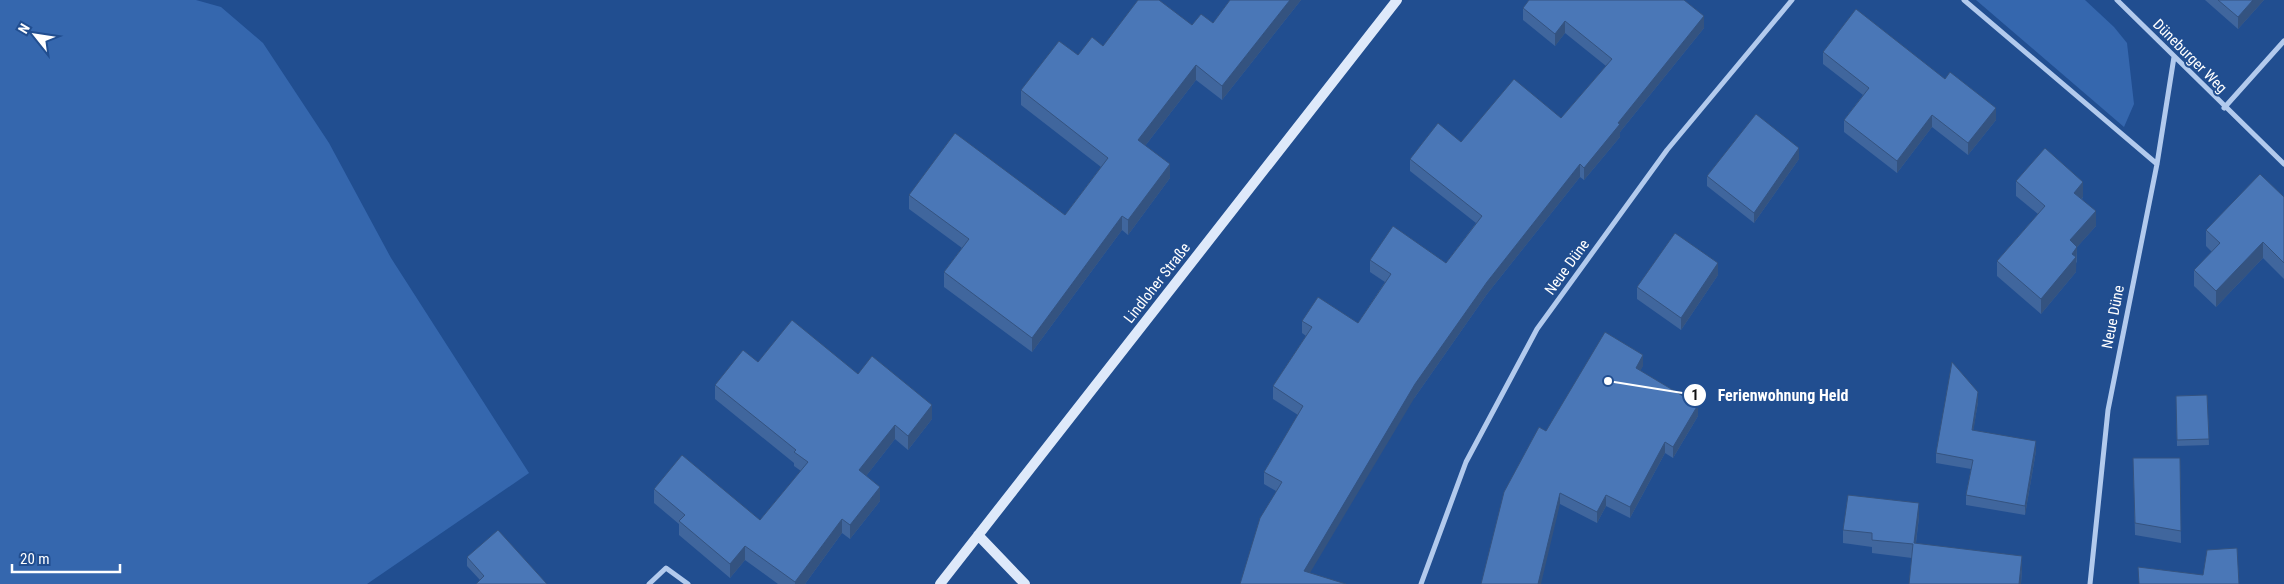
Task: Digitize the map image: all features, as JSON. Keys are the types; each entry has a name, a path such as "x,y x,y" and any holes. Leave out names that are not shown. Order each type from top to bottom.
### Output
{"street":[{"name":"Lindloher Straße","path":"940,584 1397,0"},
{"name":"Neue Düne","path":"1421,584 1466,462 1537,329 1667,150 1792,0"},
{"path":"1964,0 2157,164"},
{"name":"Düneburger Weg","path":"2116,0 2224,108 2284,164"},
{"name":"Düneburger Weg","path":"2224,108 2284,41"},
{"name":"Neue Düne","path":"2090,584 2108,410 2157,164 2174,57"},
{"path":"978,535 1025,584"},
{"path":"649,584 666,568 688,584"}],"shaded area":[{"path":"0,0 196,0 221,7 263,43 329,143 391,258 529,473 367,584 0,584"},
{"path":"1976,0 2085,0 2114,27 2127,43 2134,104 2124,127"}],"building":[{"path":"1138,0 1159,0 1192,25 1201,14 1213,23 1230,0 1290,0 1222,86 1196,65 1138,140 1170,164 1128,220 1122,216 1032,338 944,272 969,239 909,195 955,133 1065,215 1108,158 1021,90 1059,41 1078,55 1092,37 1103,46"},
{"path":"1529,0 1684,0 1704,16 1618,123 1620,124 1584,168 1580,164 1487,282 1415,384 1304,571 1346,584 1240,584 1260,518 1282,482 1264,472 1303,406 1273,386 1312,327 1302,321 1318,297 1358,323 1391,274 1370,260 1393,226 1446,263 1482,216 1410,159 1438,123 1461,142 1514,79 1561,118 1612,59 1565,21 1555,34 1523,8"},
{"path":"2218,0 2253,0 2238,17"},
{"path":"1856,9 1945,79 1950,72 1996,108 1968,143 1932,115 1897,161 1844,120 1869,88 1823,52"},
{"path":"1756,114 1799,148 1754,213 1707,176"},
{"path":"2045,148 2083,182 2074,193 2096,211 2070,240 2077,247 2072,254 2076,257 2041,299 1997,261 2045,206 2016,181"},
{"path":"2260,174 2284,197 2284,263 2263,242 2216,291 2194,270 2220,243 2206,230"},
{"path":"1675,233 1718,263 1681,318 1637,287"},
{"path":"792,320 858,374 872,356 932,405 908,436 895,425 859,470 880,487 850,525 842,519 795,582 745,546 730,564 679,521 685,515 654,489 682,455 760,520 808,462 794,452 796,450 715,385 743,350 758,362"},
{"path":"1605,332 1643,355 1636,368 1698,405 1673,447 1665,442 1630,507 1606,495 1597,512 1560,493 1538,584 1481,584 1504,492 1539,427 1546,431"},
{"path":"1952,362 1978,392 1972,430 2036,441 2025,506 1966,495 1973,460 1936,453"},
{"path":"2207,395 2209,439 2177,440 2176,396"},
{"path":"2133,458 2180,458 2181,531 2135,523"},
{"path":"1848,495 1919,503 1914,543 2022,556 2019,584 1909,584 1913,544 1872,540 1872,533 1843,530"},
{"path":"498,530 547,584 476,584 484,576 467,557"},
{"path":"2237,548 2239,584 2139,584 2138,567 2203,575 2207,550"}],"place":[{"name":"Ferienwohnung Held","path":"1608,381"}]}
